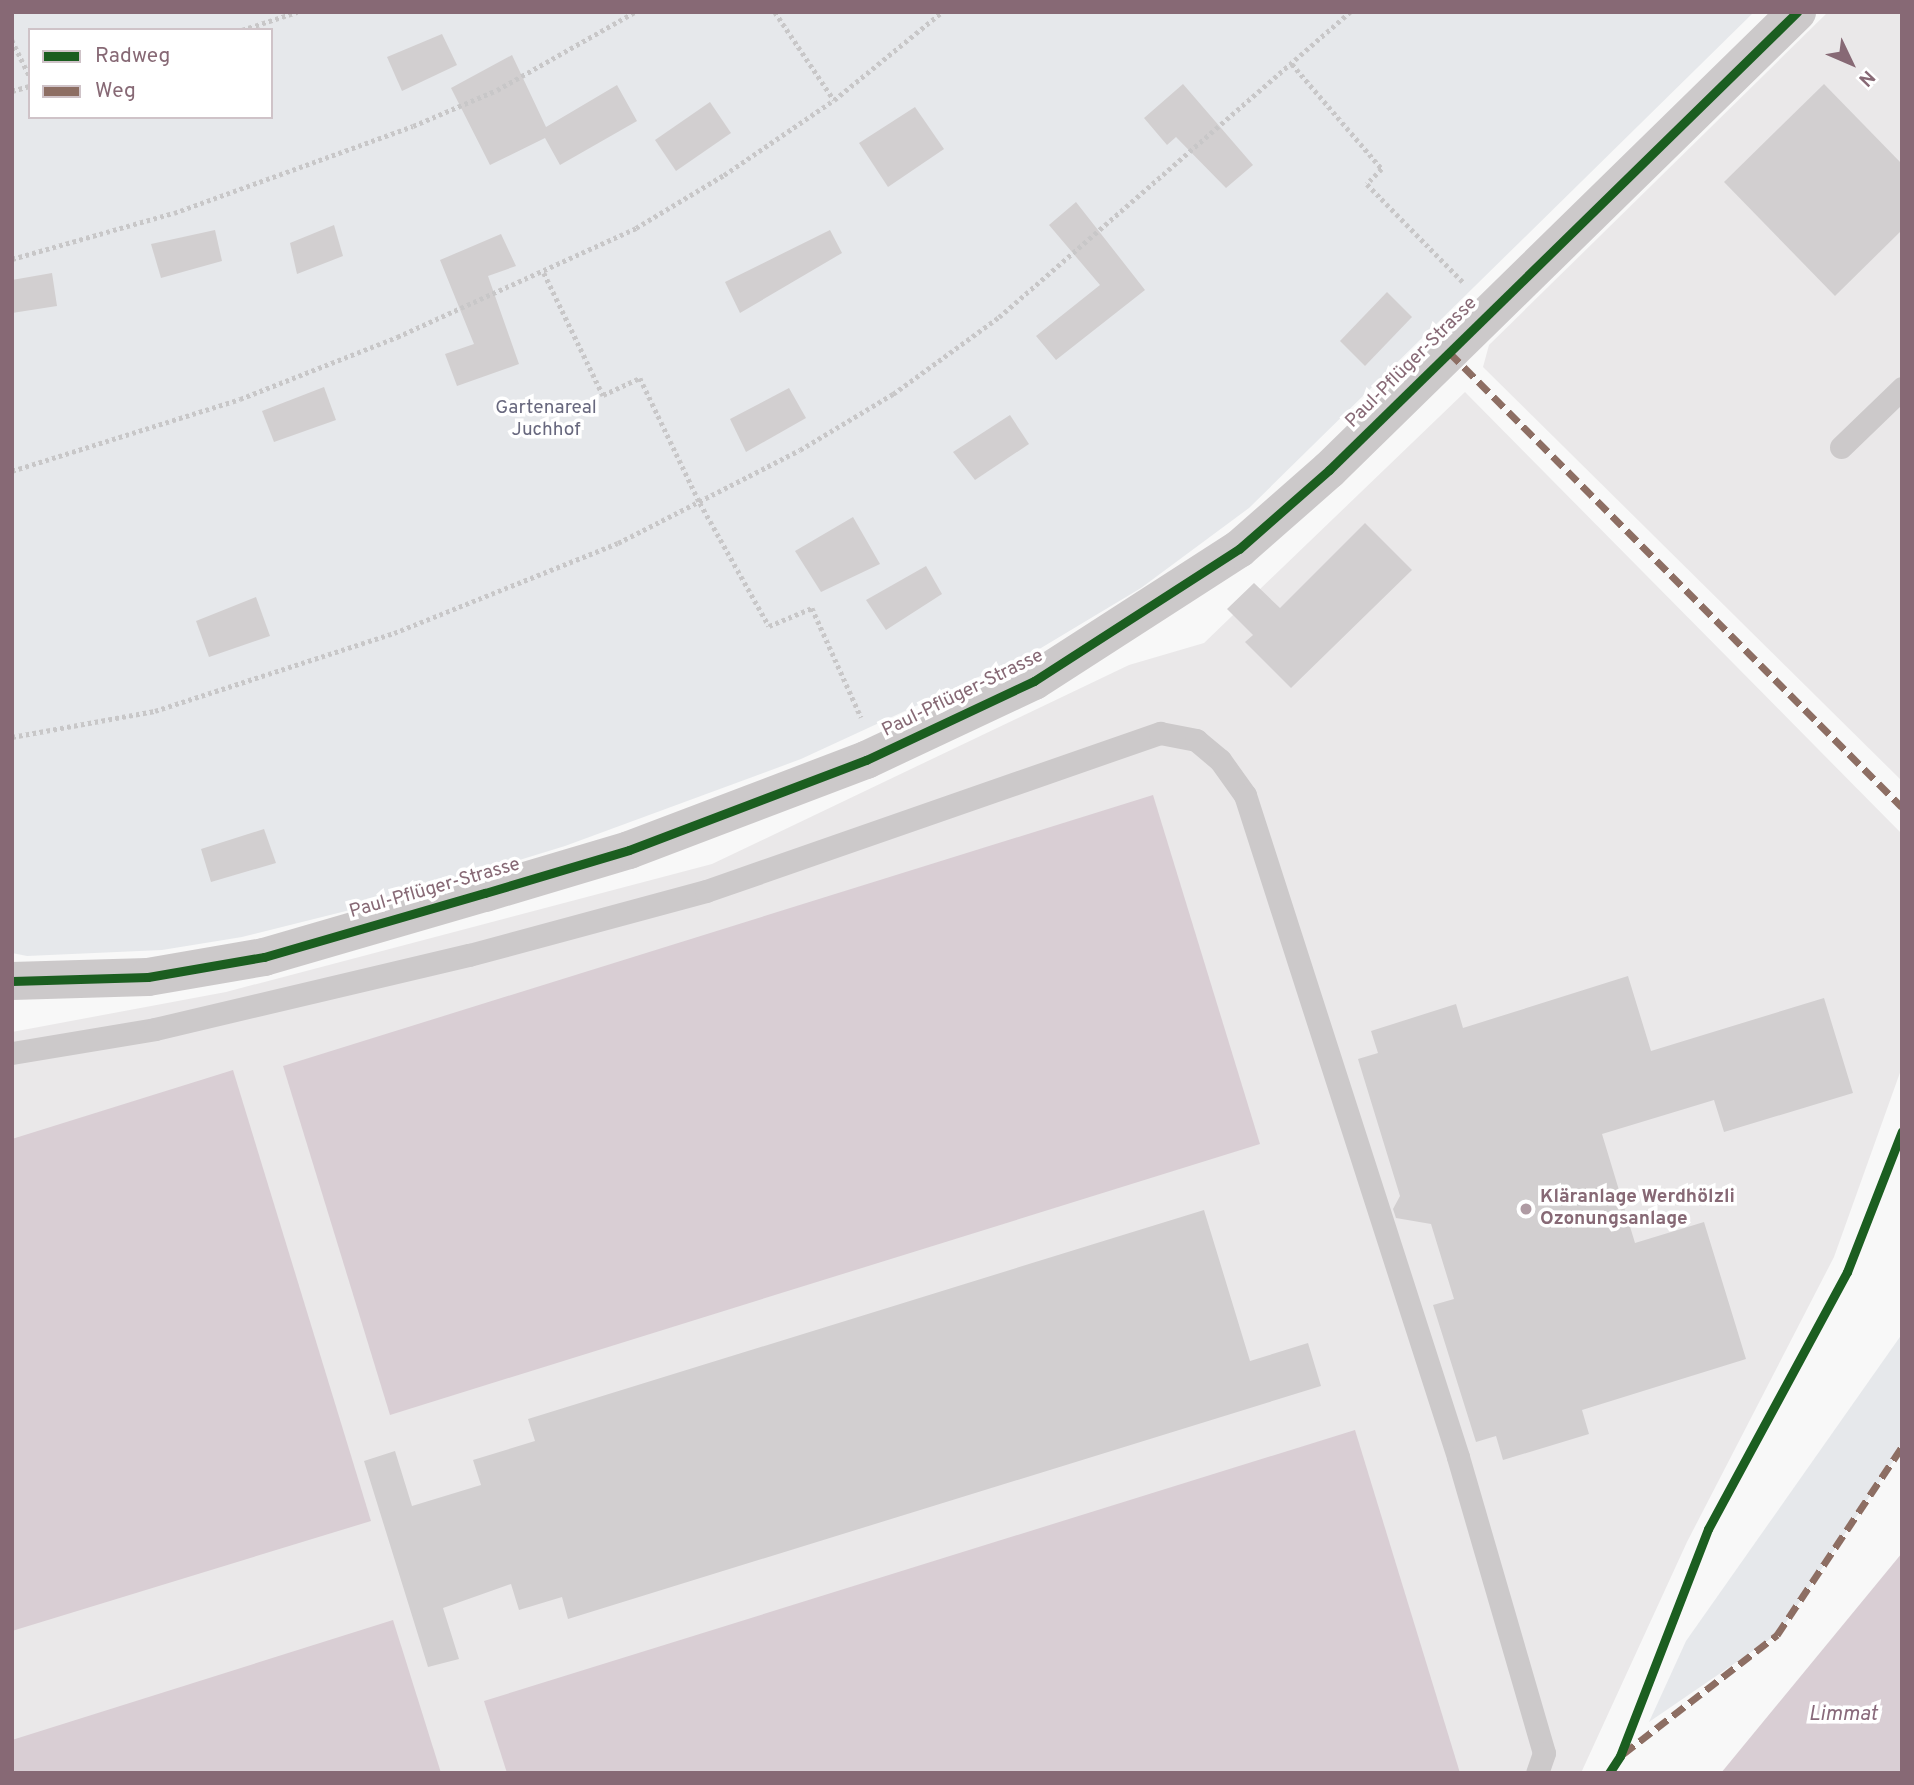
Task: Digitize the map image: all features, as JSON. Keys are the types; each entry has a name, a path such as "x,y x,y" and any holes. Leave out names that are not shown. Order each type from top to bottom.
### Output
{"street":[{"name":"Paul-Pflüger-Strasse","path":"12,981 148,977 264,957 472,897 629,850 866,760 1034,681 1239,549 1299,496 1797,12"}],"lane":[{"path":"1841,447 1902,388"},
{"path":"12,1053 155,1029 469,955 706,891 1160,733 1196,740 1220,760 1250,808 1462,1470 1544,1753 1537,1773"}],"path":[{"path":"248,28 297,12"},
{"path":"12,259 174,213 413,126 497,90 635,12"},
{"path":"775,12 834,100"},
{"path":"12,471 240,399 544,273 647,222 834,100 942,12"},
{"path":"12,737 155,711 294,668 494,595 700,503 893,394 999,317 1350,12"},
{"path":"12,40 28,73"},
{"path":"1292,64 1382,169 1367,184 1467,285"},
{"path":"544,273 603,395 640,378 700,503 769,626 812,608 862,720"}],"shaded area":[{"path":"1828,12 1902,12 1902,781 1483,367 1489,345"},
{"path":"1465,392 1902,834 1902,1067 1834,1257 1687,1542 1581,1773 12,1773 12,1032 226,992 712,864 1129,665 1204,643"}],"green space":[{"name":"Gartenareal Juchhof","path":"12,12 1754,12 1249,508 1141,588 1041,648 801,759 565,846 390,900 242,937 162,950 27,956 12,953"},
{"path":"1902,1334 1902,1448 1779,1633 1649,1722 1686,1641"}],"water":[{"path":"1153,795 1260,1144 390,1415 283,1066"},
{"path":"233,1070 371,1521 12,1631 12,1139"},
{"path":"1355,1430 1460,1773 507,1773 484,1701"},
{"name":"Limmat","path":"1902,1553 1902,1773 1721,1773"},
{"path":"393,1620 441,1773 12,1773 12,1740"}],"building":[{"path":"442,34 457,65 402,91 387,57"},
{"path":"512,55 546,127 617,85 637,121 560,165 545,138 490,165 451,88"},
{"path":"1183,84 1253,165 1226,188 1176,137 1167,145 1144,118"},
{"path":"1824,84 1902,164 1902,230 1835,296 1724,182"},
{"path":"710,102 731,133 676,171 655,140"},
{"path":"915,107 944,149 888,187 859,143"},
{"path":"1076,202 1145,290 1056,360 1036,336 1100,285 1049,225"},
{"path":"334,225 343,256 297,274 290,243"},
{"path":"215,230 222,261 161,278 151,244"},
{"path":"830,230 842,253 740,313 725,282"},
{"path":"501,234 516,266 488,276 519,364 457,386 445,354 474,344 440,260"},
{"path":"52,273 57,306 12,313 12,280"},
{"path":"1387,292 1412,317 1365,366 1340,341"},
{"path":"324,387 336,420 274,442 262,411"},
{"path":"789,388 806,418 746,452 730,419"},
{"path":"1010,415 1029,444 975,480 953,452"},
{"path":"853,517 880,564 821,592 795,551"},
{"path":"1365,523 1412,570 1291,688 1245,642 1253,635 1227,609 1254,583 1280,608"},
{"path":"926,566 942,594 886,630 866,600"},
{"path":"256,597 270,636 209,657 196,621"},
{"path":"264,829 276,863 211,882 201,849"},
{"name":"Kläranlage Werdhölzli Ozonungsanlage","path":"1628,976 1651,1051 1824,998 1853,1093 1724,1132 1714,1100 1602,1134 1635,1243 1704,1222 1746,1359 1582,1410 1589,1434 1503,1460 1496,1436 1476,1442 1433,1305 1454,1299 1431,1224 1396,1218 1393,1209 1400,1196 1358,1059 1378,1053 1371,1031 1456,1004 1463,1028"},
{"path":"1204,1210 1250,1361 1308,1343 1321,1386 568,1619 562,1597 519,1610 511,1584 443,1608 459,1659 428,1667 364,1461 395,1451 412,1506 481,1485 473,1460 535,1441 528,1419"}],"marked path":[{"path":"1449,352 1902,807"},
{"path":"1623,1754 1777,1635 1902,1447"}],"cycle path":[{"path":"12,981 148,977 264,957 485,893 629,850 866,760 1034,681 1239,549 1329,470 1797,12"},
{"path":"1609,1773 1620,1756 1708,1529 1847,1272 1902,1131"}],"place":[{"name":"Kläranlage Werdhölzli Ozonungsanlage","path":"1526,1209"}]}
